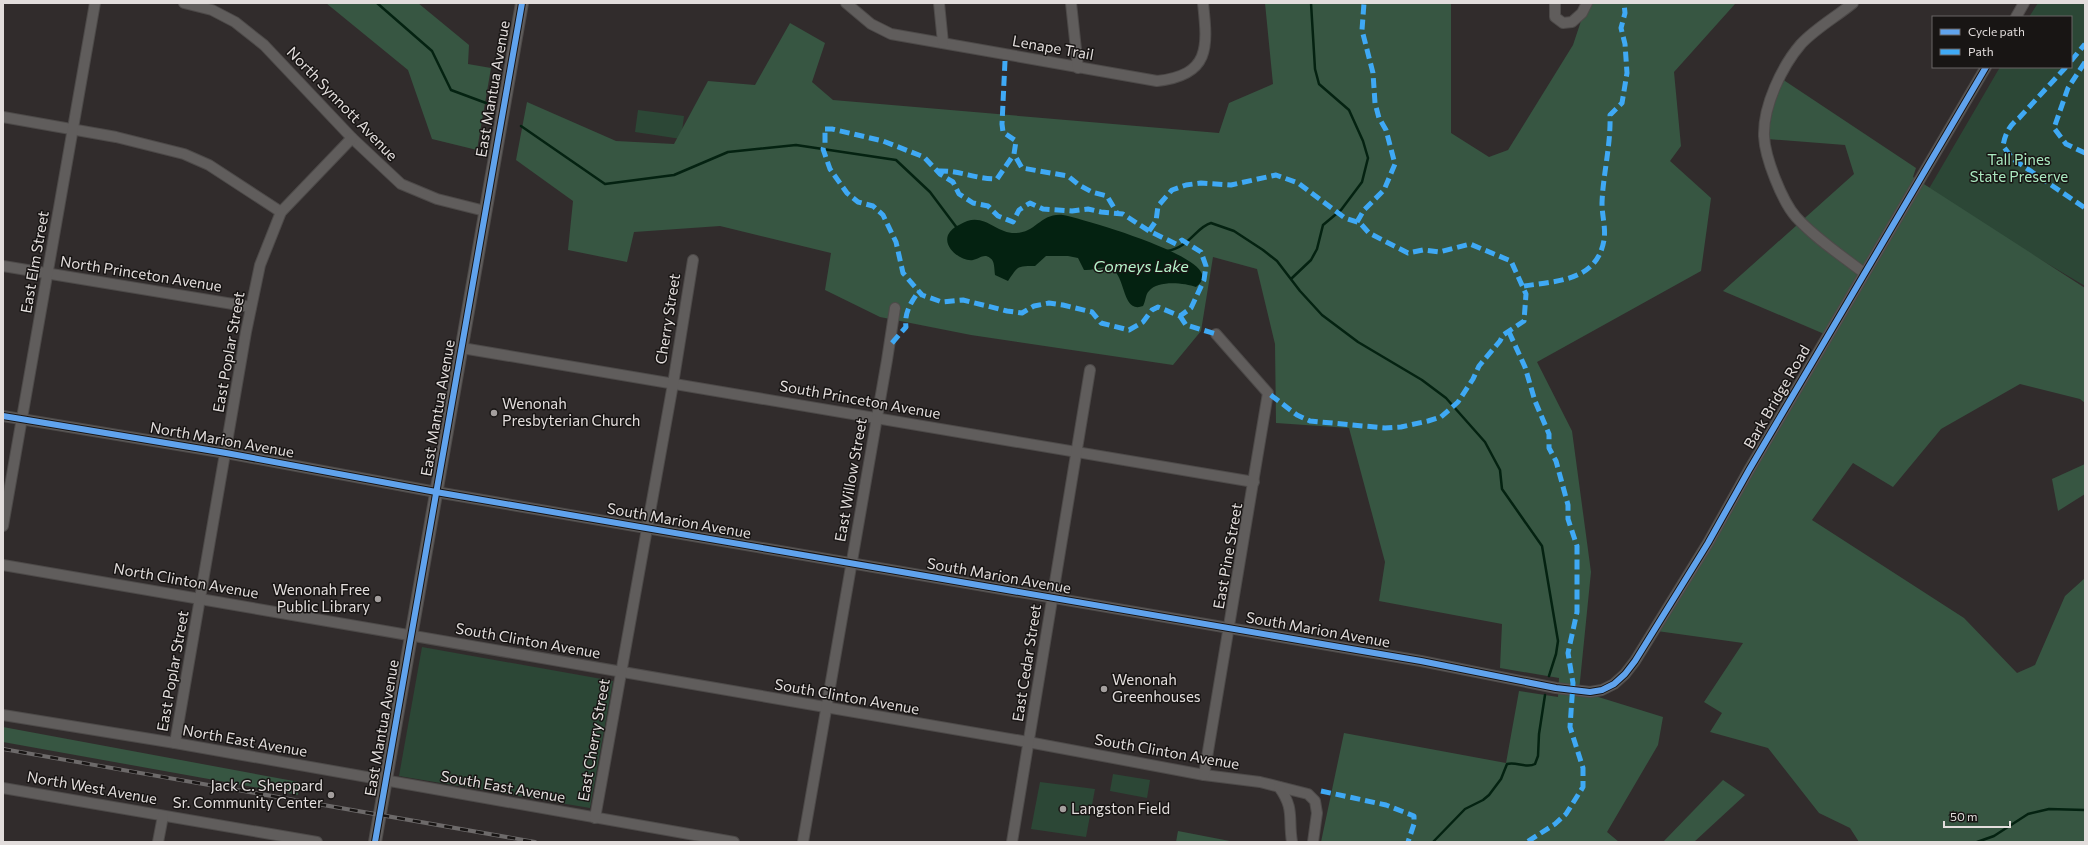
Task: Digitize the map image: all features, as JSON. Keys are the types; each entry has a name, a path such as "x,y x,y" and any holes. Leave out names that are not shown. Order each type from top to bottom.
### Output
{"street":[{"name":"East Elm Street","path":"3,526 95,3"},
{"name":"North Synnott Avenue","path":"184,3 212,10 235,22 264,45 352,138 401,184 436,199 485,211"},
{"name":"East Mantua Avenue","path":"375,842 522,3"},
{"name":"Lenape Trail","path":"846,3 882,31 891,34 1157,81 1177,79 1191,70 1200,60 1206,46 1203,3"},
{"path":"939,3 943,43"},
{"path":"1071,3 1078,68"},
{"path":"1554,3 1555,17 1563,23 1572,22 1582,13 1588,3"},
{"path":"1853,3 1810,34 1785,66 1770,100 1764,136 1773,173 1780,191 1795,216 1811,232 1864,273"},
{"path":"2017,16 2024,3"},
{"name":"Bark Bridge Road","path":"1556,688 1590,692 1602,690 1614,684 1635,661 1708,543 1864,273 1985,68"},
{"path":"3,117 154,145 184,154 209,165 281,212"},
{"name":"East Poplar Street","path":"176,743 251,307 264,252 281,212 352,138"},
{"name":"Cherry Street","path":"673,384 693,260"},
{"name":"North Princeton Avenue","path":"3,266 251,307"},
{"name":"East Willow Street","path":"803,842 887,360 894,308"},
{"name":"East Pine Street","path":"1204,776 1268,393 1216,334"},
{"name":"South Princeton Avenue","path":"462,348 1254,482"},
{"name":"East Cedar Street","path":"1012,842 1090,370"},
{"name":"East Cherry Street","path":"595,818 673,384"},
{"name":"North Marion Avenue","path":"3,416 226,453 436,492"},
{"name":"South Marion Avenue","path":"436,492 1421,661 1556,688"},
{"name":"North Clinton Avenue","path":"3,565 411,635"},
{"name":"South Clinton Avenue","path":"411,635 826,709 1028,742 1204,776 1260,782 1308,794 1314,802 1318,813 1313,842"},
{"name":"North East Avenue","path":"3,715 176,743 386,782"},
{"name":"South East Avenue","path":"386,782 734,842"},
{"path":"1279,787 1288,799 1291,813 1289,829 1292,842"},
{"name":"North West Avenue","path":"3,788 317,842"},
{"path":"158,842 163,816"}],"green space":[{"name":"Tall Pines State Preserve","path":"2038,3 2085,3 2085,286 1927,192 1999,68 2072,68 2072,16 2030,16"},
{"path":"638,110 684,116 681,139 635,132"},
{"path":"422,647 613,681 590,808 399,776"},
{"path":"1113,774 1150,780 1147,798 1110,791"},
{"name":"Langston Field","path":"1040,782 1095,789 1086,837 1031,829"}],"shaded area":[{"path":"326,3 418,3 469,45 468,64 491,68 477,150 432,139 408,70"},
{"path":"1265,3 1451,3 1451,133 1489,157 1508,150 1573,45 1587,3 1735,4 1674,72 1681,146 1670,161 1711,198 1701,271 1537,362 1572,431 1591,572 1579,691 1663,717 1658,745 1607,832 1619,842 1321,842 1344,733 1506,763 1519,691 1558,697 1559,678 1500,668 1502,624 1379,601 1385,562 1349,428 1276,423 1275,344 1257,269 1213,257 1201,331 1173,365 971,335 880,317 825,290 831,253 720,226 634,232 627,262 568,250 573,201 516,160 527,102 616,141 674,144 708,81 755,85 790,23 825,43 812,82 833,100 1219,133 1229,103 1273,84"},
{"path":"1779,77 1916,168 1913,177 2085,288 2085,403 2080,399 2020,384 1941,429 1893,487 1853,463 1812,520 1964,618 2017,673 2035,665 2065,596 2085,578 2085,842 1859,842 1850,828 1819,813 1768,748 1710,732 1722,713 1704,702 1743,643 1657,631 1829,336 1723,291 1854,174 1845,145 1767,139"},
{"path":"2085,464 2085,494 2058,511 2052,479"},
{"path":"3,727 299,782 298,795 3,742"},
{"path":"1723,780 1745,795 1694,842 1663,842"},
{"path":"1178,831 1235,842 1176,842"}],"water":[{"name":"Comeys Lake","path":"1063,215 1116,230 1181,256 1195,265 1202,274 1201,281 1196,287 1185,284 1171,283 1158,285 1148,293 1143,306 1136,307 1131,305 1125,294 1120,279 1112,269 1101,267 1091,270 1084,270 1078,258 1068,256 1046,256 1035,266 1018,268 1008,281 995,275 992,259 984,256 973,260 964,259 954,253 948,245 948,235 952,229 967,221 982,221 1002,230 1016,233 1029,230 1049,217"}],"waterway":[{"path":"377,3 432,51 451,90 486,103"},
{"path":"1292,278 1311,260 1317,249 1323,225 1341,210 1362,182 1368,158 1363,141 1349,110 1319,84 1315,69 1311,3"},
{"path":"521,126 605,184 674,175 728,152 796,145 896,160 930,192 957,228"},
{"path":"1167,251 1181,246 1201,228 1211,223 1234,231 1277,261 1300,291 1322,315 1358,342 1422,380 1446,398 1485,442 1500,470 1502,489 1542,546 1558,641 1556,654 1549,676"},
{"path":"1433,842 1465,809 1483,800 1489,795 1501,779 1507,764 1514,763 1528,766 1535,764 1538,756 1539,734 1545,695"},
{"path":"1977,842 1994,836 2028,814 2049,809 2085,810"}],"railway":[{"path":"3,749 535,842"}],"marked path":[{"path":"1357,222 1364,210 1384,190 1395,164 1386,130 1379,118 1375,103 1373,73 1362,30 1364,3"},
{"path":"1524,286 1562,280 1574,276 1593,264 1600,254 1604,240 1602,203 1610,115 1622,103 1627,73 1625,44 1621,28 1625,13 1624,3"},
{"path":"2072,60 2085,44"},
{"path":"1005,61 1002,124 1003,132 1016,141 1014,154 1022,168 1068,176 1079,185 1092,192 1107,196 1117,213"},
{"path":"2085,62 2068,88 2054,128 2066,144 2085,153"},
{"path":"2065,68 2010,127 2006,134 2003,146 2013,159 2085,208"},
{"path":"825,129 832,129 883,141 924,157 940,174 953,182 959,194 973,203 988,206 998,216 1013,222 1019,210 1030,203 1043,209 1072,211 1088,209 1123,214 1149,231 1176,244 1182,240 1201,252 1206,266 1204,280 1191,308 1180,316 1158,307 1152,310 1143,322 1129,330 1101,323 1092,312 1063,305 1049,303 1034,306 1022,313 1007,311 963,300 942,302 922,295 903,273 896,242 883,215 873,206 858,202 847,193 830,169 823,149 825,143 825,129"},
{"path":"938,171 997,179 1014,154"},
{"path":"1149,231 1156,221 1158,206 1172,190 1186,185 1201,183 1231,185 1276,175 1298,183 1345,218 1360,223 1369,233 1408,253 1423,250 1439,252 1470,244 1511,261 1526,294 1524,321 1503,335 1500,341 1479,366 1473,379 1458,402 1441,417 1401,427 1385,428 1310,421 1297,415 1268,393"},
{"path":"892,343 906,327 907,312 919,291"},
{"path":"1180,316 1186,325 1216,334"},
{"path":"1509,332 1525,367 1535,401 1549,434 1549,448 1556,461 1568,505 1568,519 1577,546 1577,612 1568,653 1573,683 1570,727 1583,768 1583,787 1566,814 1555,824 1527,842"},
{"path":"1321,791 1386,805 1414,816 1414,824 1408,842"}],"cycle path":[{"path":"375,842 522,3"},
{"path":"3,416 226,453 436,492 1421,661 1556,688 1590,692 1602,690 1614,684 1625,674 1635,661 1708,543 1749,470 1985,68"}],"place":[{"name":"Wenonah Presbyterian Church","path":"494,413"},
{"name":"Wenonah Free Public Library","path":"378,599"},
{"name":"Wenonah Greenhouses","path":"1104,689"},
{"name":"Jack C. Sheppard Sr. Community Center","path":"331,795"},
{"name":"Langston Field","path":"1063,809"}]}
